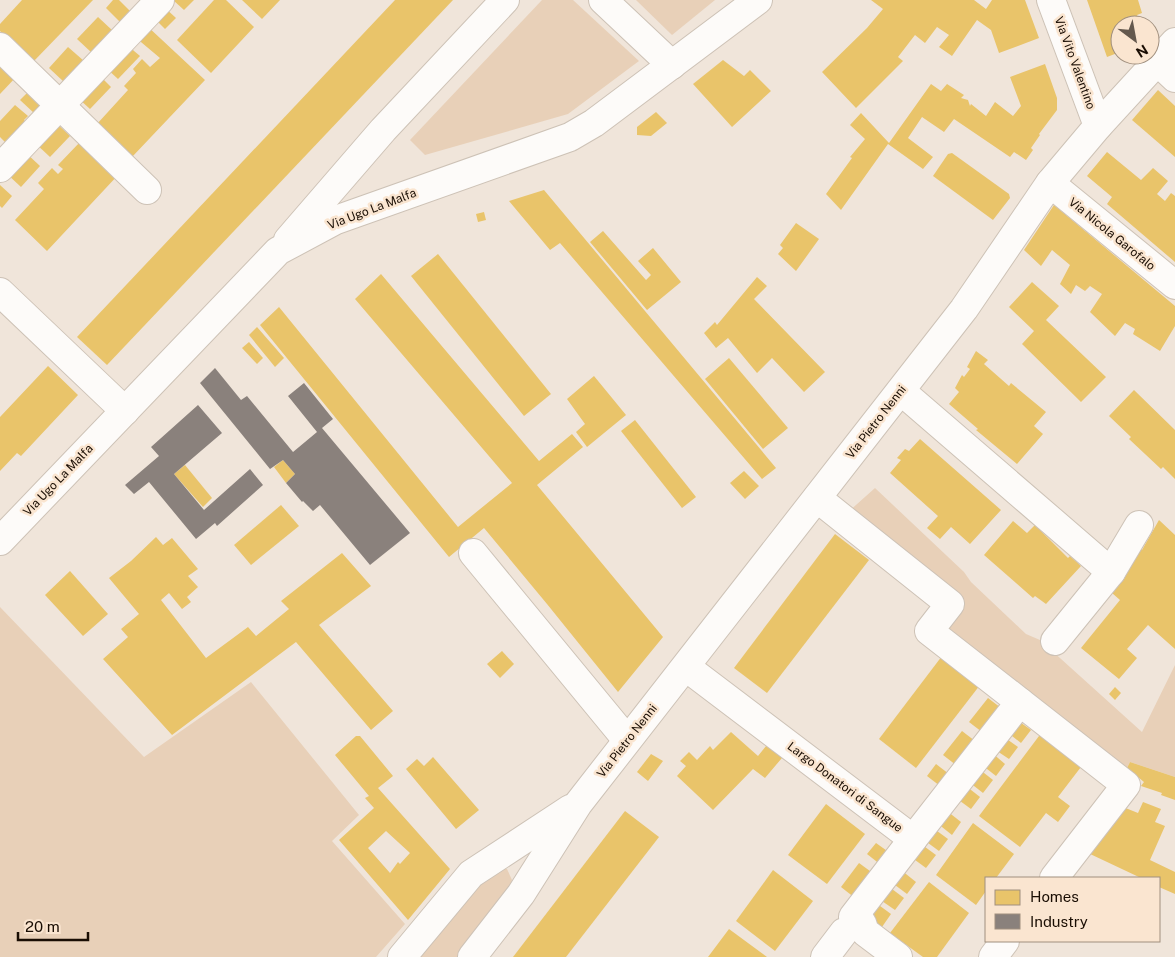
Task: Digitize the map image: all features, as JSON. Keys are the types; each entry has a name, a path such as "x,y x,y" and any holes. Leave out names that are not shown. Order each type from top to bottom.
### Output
{"street":[{"path":"0,168 160,0"},
{"path":"278,251 383,130 505,0"},
{"path":"603,0 672,65"},
{"name":"Via Ugo La Malfa","path":"0,541 278,251 336,220 570,137 594,123 758,0"},
{"name":"Via Vito Valentino","path":"1052,0 1098,126"},
{"path":"0,47 147,190"},
{"name":"Via Pietro Nenni","path":"472,957 521,894 578,804 964,309 1050,184 1098,126 1169,60"},
{"name":"Via Nicola Garofalo","path":"1050,184 1175,285"},
{"path":"0,292 124,411"},
{"path":"901,391 1111,572"},
{"path":"817,498 950,604 929,631 1126,785 1055,877"},
{"path":"1055,642 1111,572 1140,525"},
{"path":"473,553 627,740"},
{"name":"Largo Donatori di Sangue","path":"686,667 914,839 1020,702"},
{"name":"Via Pietro Nenni","path":"402,957 471,874 578,804"},
{"path":"825,957 914,839"},
{"path":"849,924 862,923 865,932 898,957"},
{"path":"993,957 1004,942"}],"shaded area":[{"path":"542,0 573,0 639,61 568,114 425,155 410,140"},
{"path":"636,0 715,0 672,35"},
{"path":"875,488 1026,634 1040,640 1142,732 1175,665 1175,777 1130,762 1127,768 945,630 965,604 847,513"},
{"path":"0,607 144,757 251,682 359,815 332,841 405,924 376,957 0,957"},
{"path":"496,868 507,869 512,880 508,894 459,957 417,957 486,875"}],"building: Homes":[{"path":"22,0 93,0 33,62 0,31 0,24"},
{"path":"113,0 119,0 131,12 121,23 106,8"},
{"path":"173,0 194,0 184,10"},
{"path":"214,0 226,0 254,27 211,73 177,40"},
{"path":"242,0 280,0 262,19"},
{"path":"395,0 453,0 107,365 77,337"},
{"path":"871,0 974,0 986,9 992,0 1025,0 1039,38 999,53 991,30 977,20 952,56 939,47 949,35 937,27 925,43 915,35 898,57 903,61 856,108 822,72 867,28 883,9"},
{"path":"1087,0 1138,0 1142,13 1137,15 1110,15 1110,56 1107,57"},
{"path":"164,7 176,18 165,29 154,18"},
{"path":"98,17 113,31 92,53 77,39"},
{"path":"146,25 205,80 132,157 97,124 128,90 124,86 136,73 133,69 142,59 150,67 160,58 135,37"},
{"path":"127,45 140,56 118,79 106,68"},
{"path":"68,47 84,61 64,82 49,68"},
{"path":"0,60 17,76 0,94"},
{"path":"723,60 744,76 750,70 771,91 732,127 693,84"},
{"path":"1045,64 1057,98 1057,110 1039,134 1031,148 1033,150 1026,160 1014,152 1010,157 954,119 944,132 922,117 908,138 933,157 923,169 888,144 841,210 826,194 852,158 850,157 865,139 850,125 861,113 889,143 931,84 941,91 947,84 964,95 961,98 968,100 970,106 971,104 986,116 995,102 1013,116 1021,106 1010,77"},
{"path":"99,75 111,87 90,109 78,98"},
{"path":"31,89 46,103 35,114 20,100"},
{"path":"1158,90 1175,106 1175,157 1132,120"},
{"path":"15,105 28,116 24,120 26,122 6,143 0,137 0,121"},
{"path":"656,112 667,123 651,136 637,135 637,127"},
{"path":"54,121 70,136 50,157 34,142"},
{"path":"80,142 119,174 47,251 15,220 44,189 38,183 52,168 58,174 63,169 58,165"},
{"path":"25,152 40,166 21,187 6,173"},
{"path":"1107,152 1141,180 1153,168 1168,181 1157,194 1165,201 1171,193 1175,196 1175,262 1107,204 1112,197 1087,176"},
{"path":"952,153 1009,194 1010,198 993,220 933,176 948,154"},
{"path":"0,185 12,196 2,208 0,206"},
{"path":"544,190 776,468 762,479 560,243 550,250 509,201"},
{"path":"1054,205 1175,306 1175,326 1160,351 1133,334 1135,329 1125,323 1115,336 1090,312 1102,294 1090,286 1085,291 1076,285 1071,294 1060,284 1070,265 1052,250 1041,266 1024,250"},
{"path":"484,212 486,220 478,222 476,214"},
{"path":"796,223 819,239 796,271 778,254 783,248 780,245"},
{"path":"603,231 646,280 651,275 638,261 653,248 681,282 647,310 590,242"},
{"path":"438,254 551,394 524,416 411,276"},
{"path":"381,274 539,461 572,434 583,447 537,485 663,637 618,692 484,528 449,557 260,325 279,307 458,527 512,483 355,299"},
{"path":"757,277 767,286 754,299 825,372 804,392 772,358 757,373 728,338 716,348 704,333 715,322 717,325"},
{"path":"1032,282 1059,306 1046,320 1106,377 1081,402 1022,344 1034,331 1009,307"},
{"path":"257,327 284,358 275,367 249,335"},
{"path":"249,342 263,358 257,364 242,348"},
{"path":"976,351 988,360 984,364 1009,386 1011,383 1046,412 1034,426 1043,434 1017,464 976,430 978,429 949,404 959,392 955,388 962,375 964,377 970,369 967,367"},
{"path":"729,358 788,428 763,449 705,379"},
{"path":"48,366 78,395 21,456 17,453 0,471 0,417"},
{"path":"594,376 626,415 587,447 576,432 585,424 567,399"},
{"path":"1134,390 1175,430 1175,479 1163,467 1161,469 1129,439 1131,437 1109,416"},
{"path":"635,420 696,497 682,508 621,431"},
{"path":"920,439 1001,510 970,544 951,527 940,539 927,528 938,516 890,473 901,460 897,458 905,449 909,451"},
{"path":"283,460 295,474 286,483 274,467"},
{"path":"185,465 212,498 203,507 174,474"},
{"path":"744,471 759,486 745,499 730,483"},
{"path":"281,505 299,526 251,565 234,545"},
{"path":"1159,520 1175,535 1175,649 1148,625 1127,649 1137,658 1119,679 1081,648 1120,600 1112,593 1139,549 1142,550"},
{"path":"1013,521 1027,533 1035,525 1068,558 1070,556 1081,566 1046,604 1035,596 1033,598 984,555"},
{"path":"835,534 869,560 767,693 734,668"},
{"path":"156,537 163,545 172,538 198,569 188,576 198,587 187,597 191,602 182,609 169,593 161,600 206,658 248,627 256,636 289,609 281,601 342,553 371,586 319,625 393,711 371,730 296,642 172,735 103,659 128,637 121,629 139,614 109,578 131,561"},
{"path":"70,571 108,614 83,636 45,595"},
{"path":"502,651 514,664 500,678 487,664"},
{"path":"942,656 980,685 916,768 879,739"},
{"path":"1115,687 1121,693 1115,700 1109,694"},
{"path":"988,698 1001,708 982,732 969,722"},
{"path":"1017,720 1031,730 1021,743 1007,732"},
{"path":"962,731 975,741 956,765 943,755"},
{"path":"731,732 758,756 771,740 787,752 765,778 753,769 713,810 677,776 686,766 680,761 689,752 697,760 710,746 713,750"},
{"path":"1042,732 1084,763 1058,797 1070,806 1058,822 1046,813 1020,847 979,816"},
{"path":"356,736 360,736 393,776 378,788 450,869 408,920 339,840 374,808 365,798 369,796 335,755","holes":["386,831 410,853 400,864 398,862 390,873 368,848"]},
{"path":"1004,737 1018,747 1009,759 994,749"},
{"path":"991,752 1005,764 996,776 982,765"},
{"path":"651,754 663,761 648,781 637,772"},
{"path":"433,757 479,810 456,829 406,769 417,759 424,766"},
{"path":"1130,762 1175,777 1175,800 1161,795 1162,793 1141,786 1144,782 1127,768"},
{"path":"936,764 949,774 940,786 927,776"},
{"path":"979,769 993,780 983,793 969,782"},
{"path":"966,786 980,797 971,809 956,798"},
{"path":"1143,802 1161,809 1155,822 1165,826 1150,860 1175,872 1175,894 1160,887 1160,877 1139,877 1088,853 1123,807 1138,813"},
{"path":"826,804 865,834 827,884 788,855"},
{"path":"625,811 659,837 566,957 513,957"},
{"path":"947,811 961,822 952,835 937,823"},
{"path":"973,823 1014,854 997,877 985,877 985,892 976,905 936,875"},
{"path":"933,828 948,839 939,851 924,840"},
{"path":"876,843 890,853 881,865 867,854"},
{"path":"921,844 936,855 926,868 911,857"},
{"path":"859,863 874,874 855,898 841,887"},
{"path":"773,870 813,901 775,951 736,921"},
{"path":"901,870 916,882 907,894 891,882"},
{"path":"929,882 969,913 937,957 923,957 890,933"},
{"path":"888,886 904,898 895,910 879,899"},
{"path":"876,903 891,914 882,927 866,915"},
{"path":"729,929 767,957 708,957"}],"building: Industry":[{"path":"215,368 241,400 247,396 293,452 317,432 288,396 304,383 333,419 322,428 410,533 370,565 320,505 313,511 302,502 286,483 295,474 283,460 270,469 200,383"},
{"path":"198,405 222,433 174,474 204,510 250,469 263,485 217,526 215,523 196,539 149,482 134,494 125,485 159,456 151,447"}]}
